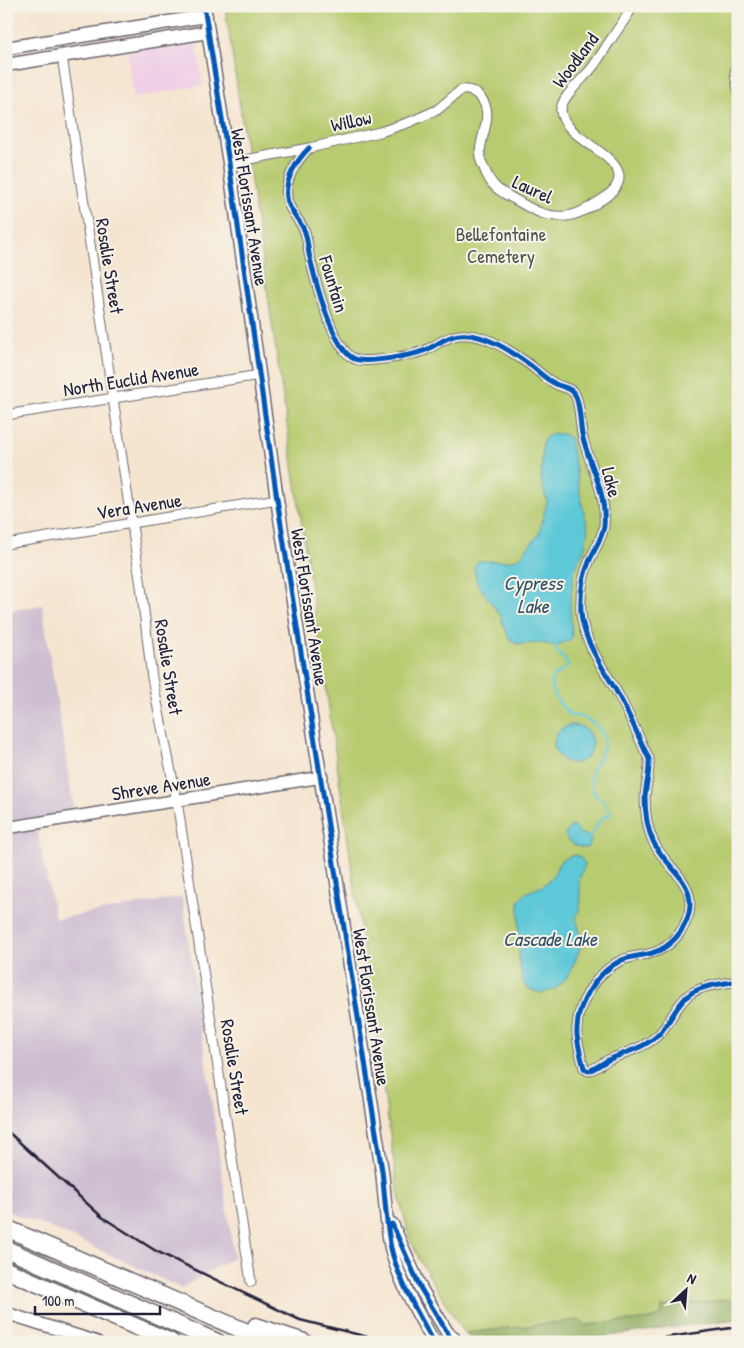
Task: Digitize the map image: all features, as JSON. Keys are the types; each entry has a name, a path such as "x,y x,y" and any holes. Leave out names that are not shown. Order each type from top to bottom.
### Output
{"highway":[{"path":"6,1228 270,1342"},
{"path":"6,1249 217,1342"},
{"path":"6,1270 171,1342"},
{"path":"213,1317 235,1318 304,1342"}],"main road":[{"name":"West Florissant Avenue","path":"205,11 229,163 277,499 381,1163 391,1249 402,1280 444,1340"},
{"path":"6,48 205,11"},
{"path":"6,65 208,32"},
{"name":"West Florissant Avenue","path":"387,1213 444,1340"}],"street":[{"name":"Woodland","path":"561,110 561,106 566,98 591,69 633,6"},
{"name":"Rosalie Street","path":"62,56 114,398 152,678 177,801 252,1282"},
{"path":"738,60 735,74 738,89"},
{"name":"Willow","path":"229,163 380,132 437,110 462,90 471,91"},
{"name":"Laurel","path":"471,91 481,98 487,118 480,157 489,180 501,193 534,211 549,216 568,216 586,209 614,189 619,176 618,168 610,160 572,131 561,114 561,110"},
{"name":"Fountain","path":"309,148 299,158 292,172 287,187 286,200 301,222 306,235 320,294 330,324 342,347 354,359 364,361 404,356 427,350"},
{"name":"Lake","path":"427,350 444,339 458,335 471,335 491,342 509,352 529,364 554,384 571,390 576,394 584,440 599,482 604,513 604,527 601,537 582,581 582,616 592,648 620,699 649,759 650,766 645,796 648,828 662,856 684,882 690,893 691,903 688,916 675,940 664,948 622,960 615,964 608,969 589,992 582,1005 577,1035 584,1068 588,1071 651,1041 660,1033 679,1005 690,994 700,989 738,980"},
{"name":"North Euclid Avenue","path":"6,415 260,375"},
{"name":"Vera Avenue","path":"6,544 277,499"},
{"name":"Shreve Avenue","path":"6,828 322,777"},
{"path":"6,1313 96,1342"}],"shaded area":[{"path":"191,42 195,43 197,47 203,85 134,98 127,52"},
{"path":"42,605 74,810 37,830 55,919 182,897 234,1257 181,1288 61,1232 6,1211 6,611"}],"green space":[{"name":"Bellefontaine Cemetery","path":"225,6 738,6 738,1303 728,1299 662,1307 662,1315 652,1319 586,1325 578,1320 466,1333 461,1329 420,1261 410,1239 399,1197"},
{"path":"728,1299 738,1303 738,1319 561,1342 472,1342 466,1333 578,1320 586,1325 652,1319 662,1315 662,1307"}],"water":[{"name":"Cypress Lake","path":"554,433 566,435 570,438 588,528 585,547 574,572 570,604 572,636 570,640 556,646 541,643 518,644 513,642 508,636 500,615 477,583 474,568 478,561 509,561 519,558 539,534 547,501 541,479 543,441"},
{"path":"573,725 580,726 586,731 591,737 591,751 586,757 580,762 573,763 566,762 560,757 555,751 554,744 555,737 560,731 566,726"},
{"path":"571,826 576,828 580,834 588,837 591,842 587,848 577,846 568,840 565,834"},
{"name":"Cascade Lake","path":"574,855 579,856 585,864 579,880 581,902 576,919 581,936 581,945 566,979 554,990 541,993 527,988 522,979 519,958 519,901 526,893 542,886 548,881 561,860"}],"waterway":[{"path":"556,646 556,650 568,664 564,670 552,677 551,685 554,695 570,715 590,721 596,725 603,736 603,750 593,768 591,780 595,795 603,800 611,814 602,818 589,838"}],"railway":[{"path":"6,1130 102,1217 156,1251 300,1320 388,1342"},
{"path":"634,1342 738,1327"}],"cycle path":[{"path":"204,6 229,163 277,499 382,1171 389,1239 403,1284 434,1342"},
{"path":"309,148 300,158 289,177 287,198 290,207 305,232 320,295 332,329 347,353 355,359 380,360 422,351 459,335 478,336 514,354 548,379 571,390 577,400 582,434 600,490 604,513 603,531 583,581 581,594 583,624 591,646 623,704 649,759 645,797 649,831 658,850 684,883 690,902 689,913 684,927 670,943 659,951 625,959 613,965 596,981 589,991 577,1024 577,1039 584,1068 588,1071 596,1068 608,1060 653,1039 663,1029 685,998 695,991 713,985 738,981"},
{"path":"392,1224 421,1289 453,1342"}]}
